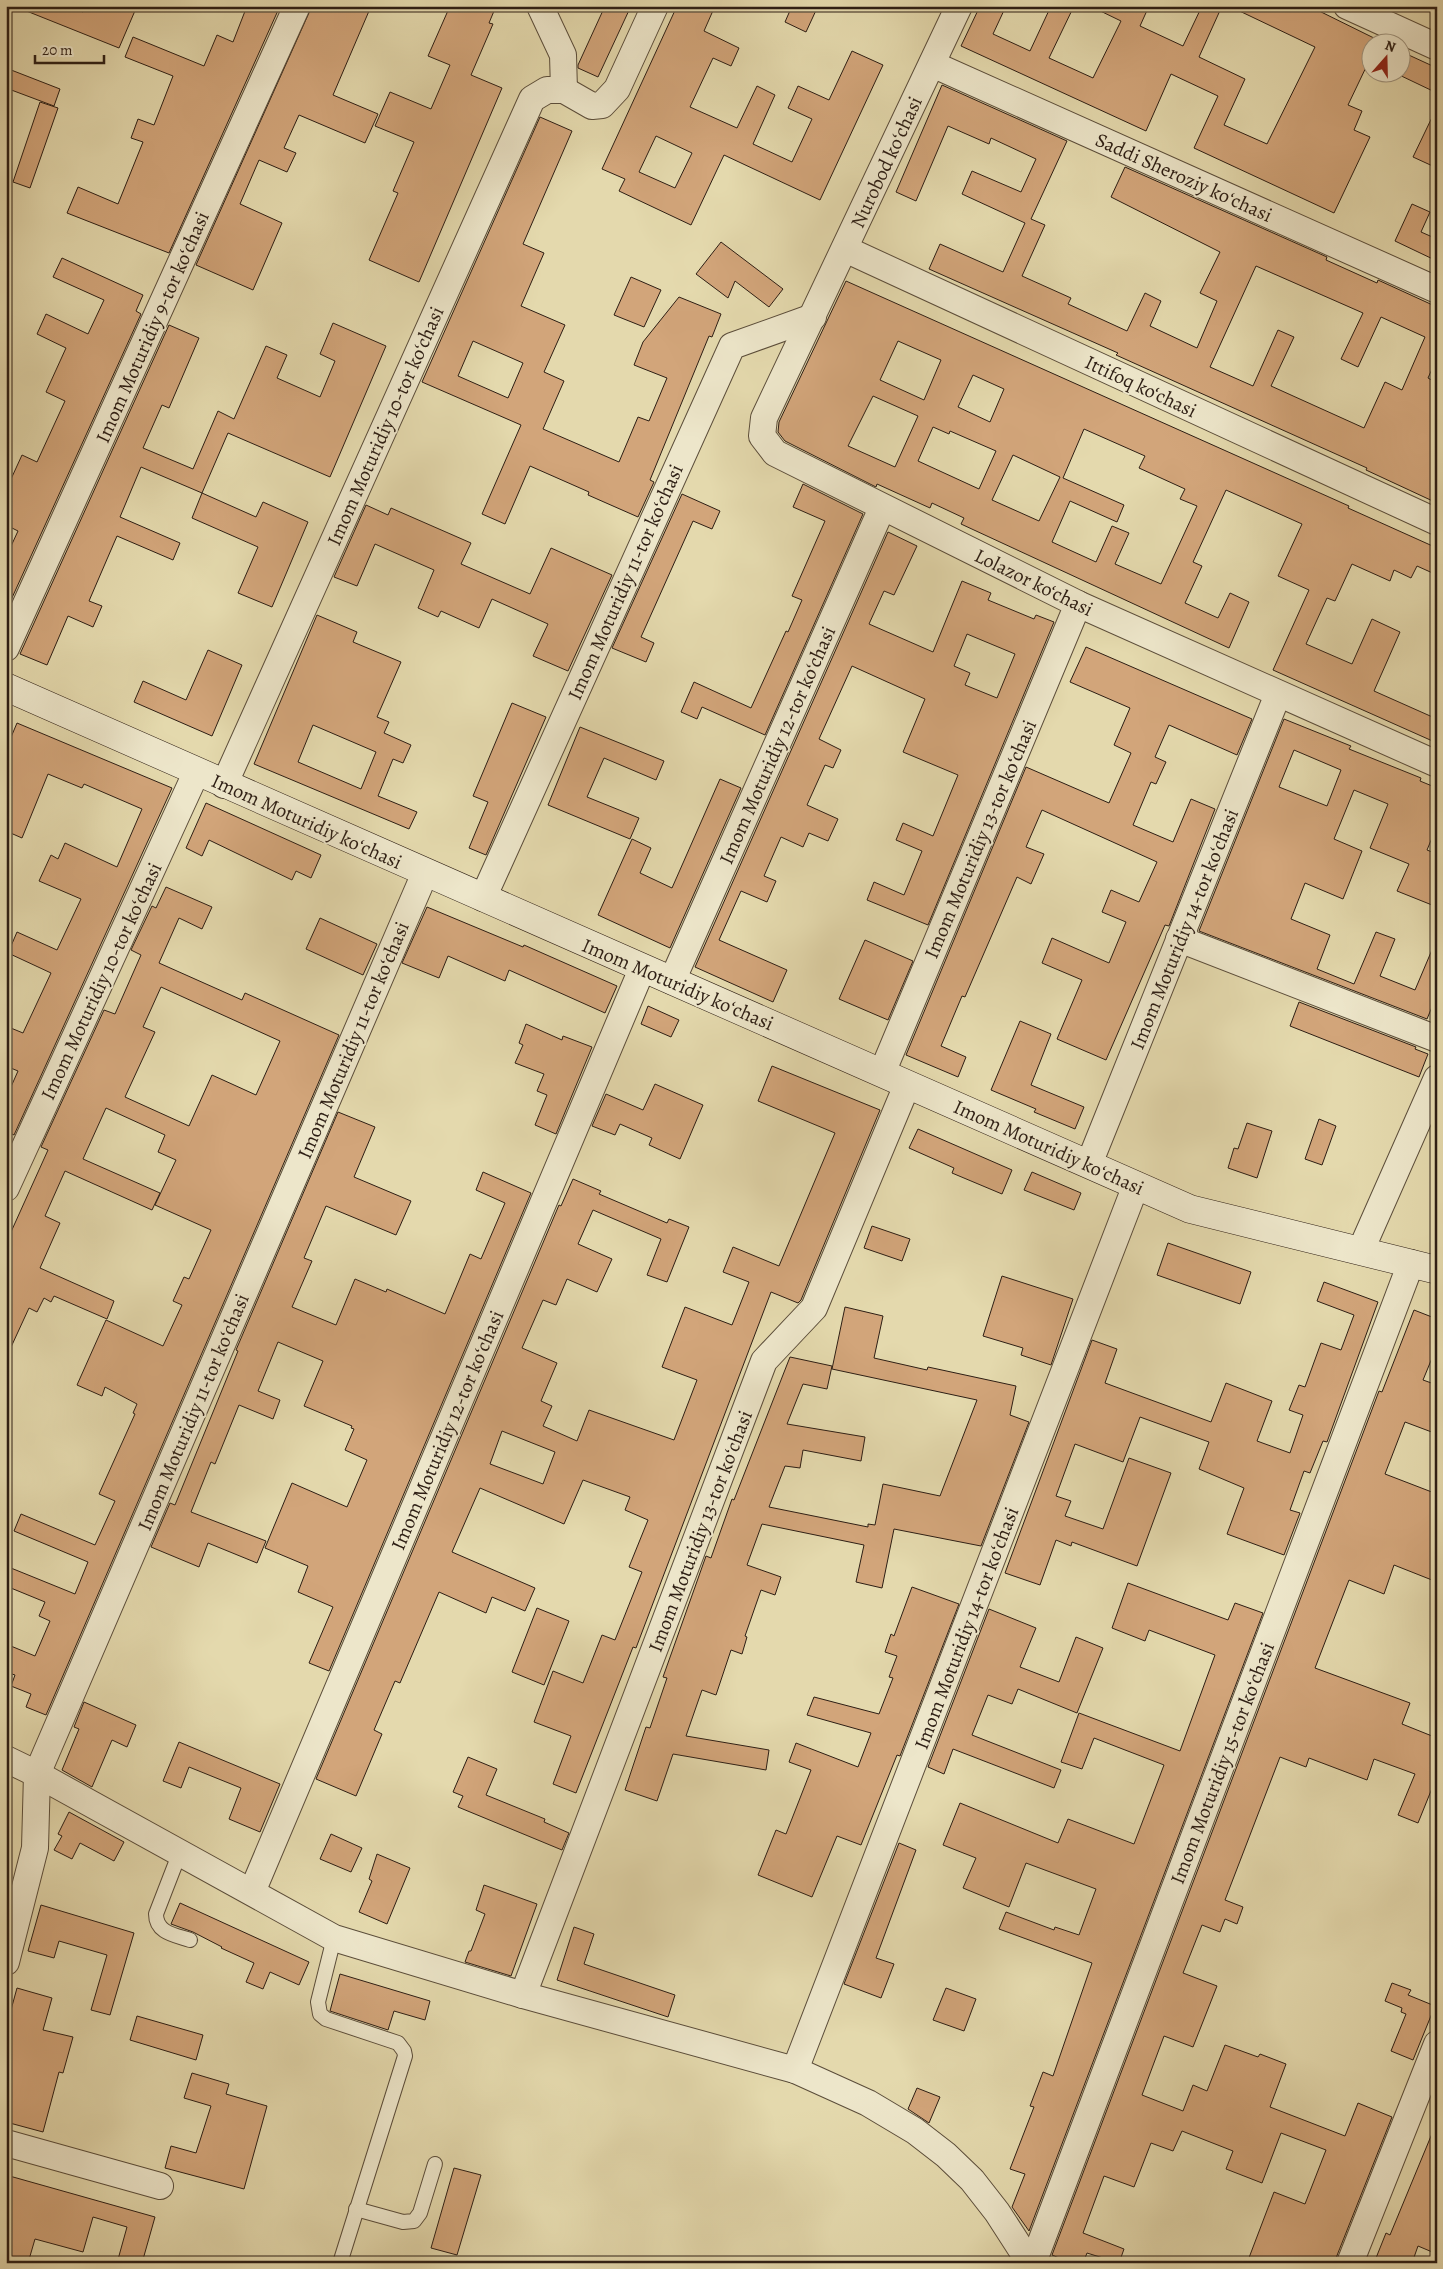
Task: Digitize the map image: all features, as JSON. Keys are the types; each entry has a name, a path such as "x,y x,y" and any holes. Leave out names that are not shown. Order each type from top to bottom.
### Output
{"street":[{"name":"Imom Moturidiy 9-tor koʻchasi","path":"6,648 297,6"},
{"path":"540,6 563,55 564,90 592,106 602,105 617,89 655,6"},
{"name":"Nurobod koʻchasi","path":"813,317 959,6"},
{"path":"1347,6 1437,47"},
{"name":"Saddi Sheroziy koʻchasi","path":"932,64 1437,290"},
{"name":"Imom Moturidiy 10-tor koʻchasi","path":"224,785 532,98 547,90 564,90"},
{"name":"Ittifoq ko‘chasi","path":"845,249 1437,522"},
{"name":"Lolazor ko‘chasi","path":"813,317 764,418 762,436 775,453 882,508 1078,604 1437,764"},
{"name":"Imom Moturidiy 11-tor koʻchasi","path":"483,898 732,346 813,317"},
{"name":"Imom Moturidiy 12-tor koʻchasi","path":"672,981 882,508"},
{"name":"Imom Moturidiy 13-tor koʻchasi","path":"882,1073 1078,604"},
{"name":"Imom Moturidiy koʻchasi","path":"8,692 1190,1208 1424,1266"},
{"name":"Imom Moturidiy 14-tor koʻchasi","path":"1089,1164 1278,694"},
{"name":"Imom Moturidiy 10-tor koʻchasi","path":"6,1188 196,773"},
{"name":"Imom Moturidiy 11-tor koʻchasi","path":"6,1962 35,1848 37,1774 425,873"},
{"path":"1179,939 1437,1039"},
{"name":"Imom Moturidiy 12-tor koʻchasi","path":"252,1892 642,969"},
{"path":"1361,1250 1437,1078"},
{"name":"Imom Moturidiy 13-tor koʻchasi","path":"523,1995 764,1361 814,1308 907,1085"},
{"name":"Imom Moturidiy 14-tor koʻchasi","path":"795,2070 1136,1185"},
{"name":"Imom Moturidiy 15-tor koʻchasi","path":"1031,2263 1424,1266"},
{"path":"6,1759 180,1852 334,1938 523,1995 795,2070 892,2116 946,2155 972,2180 997,2212 1031,2263"},
{"path":"1350,2263 1437,2044"},
{"path":"6,2143 160,2186"}],"lane":[{"path":"180,1852 156,1914 156,1922 161,1930 190,1940"},
{"path":"334,1938 318,2002 320,2014 326,2019 398,2043 405,2056 340,2263"},
{"path":"356,2209 403,2222 414,2221 420,2213 435,2164"}],"building":[{"path":"20,6 68,6 83,12 85,6 137,6 119,48 19,8"},
{"path":"247,6 280,6 169,253 67,213 78,187 118,204 143,142 131,138 138,119 154,125 173,76 125,57 133,37 204,66 217,35 233,42"},
{"path":"312,6 358,6 369,11 333,95 378,114 365,143 299,115 284,148 296,153 287,172 259,160 240,204 282,223 253,290 196,265"},
{"path":"450,6 485,6 494,11 489,23 493,24 471,75 502,88 419,282 369,260 398,193 393,191 414,142 375,126 390,92 431,109 450,65 428,56"},
{"path":"605,6 631,6 598,77 578,68 578,65"},
{"path":"677,6 715,6 704,31 739,48 731,66 713,58 690,107 737,128 757,86 775,95 753,144 792,162 812,119 788,108 798,86 829,100 852,51 883,65 820,200 724,155 691,225 619,191 625,179 602,169","holes":["656,136 692,153 675,188 639,172"]},
{"path":"792,6 818,6 806,32 785,22"},
{"path":"980,6 1006,6 993,34 1030,51 1051,6 1074,6 1049,58 1093,78 1121,21 1090,6 1149,6 1140,26 1183,46 1202,6 1222,6 1199,57 1245,79 1224,125 1267,144 1315,47 1229,6 1309,6 1362,32 1360,32 1360,80 1348,105 1362,111 1354,130 1370,137 1334,213 1194,148 1218,96 1171,74 1146,131 961,46"},
{"path":"1410,56 1437,68 1437,93 1410,80"},
{"path":"6,68 60,89 54,106 6,88"},
{"path":"942,85 1067,141 1031,219 1045,225 1022,276 1071,298 1068,304 1127,331 1145,293 1161,301 1150,326 1197,348 1217,301 1200,293 1220,252 1111,197 1125,167 1327,257 1326,260 1377,283 1378,280 1437,307 1437,358 1428,378 1437,383 1437,503 1366,470 1367,468 1116,355 1118,353 929,269 940,244 1003,272 1025,223 962,194 972,171 1021,192 1036,159 991,138 989,144 948,126 916,201 896,192","holes":["1256,266 1363,313 1341,359 1358,367 1381,317 1425,337 1402,390 1385,382 1364,428 1271,386 1294,337 1278,330 1253,386 1210,367"]},
{"path":"40,102 58,108 30,188 13,182"},
{"path":"1437,107 1437,168 1413,157"},
{"path":"540,117 572,131 523,244 544,253 521,306 565,325 544,372 564,381 543,429 619,462 638,417 649,421 667,378 634,365 643,342 679,297 721,314 712,337 709,336 650,480 654,482 638,517 588,495 589,492 530,466 505,524 482,514 521,425 422,382","holes":["473,341 523,363 508,398 458,376"]},
{"path":"1412,204 1430,212 1421,232 1437,239 1437,261 1395,241"},
{"path":"721,242 783,289 769,307 735,281 728,298 696,274"},
{"path":"62,258 143,295 136,311 141,314 6,611 6,557 18,531 6,525 6,490 22,455 37,462 65,401 46,392 66,348 37,334 46,314 88,334 104,300 53,277"},
{"path":"631,277 661,290 644,327 614,315"},
{"path":"846,281 1349,506 1348,508 1437,548 1437,575 1417,566 1411,578 1394,570 1390,581 1352,564 1335,601 1327,598 1306,644 1352,664 1372,619 1400,632 1374,691 1437,719 1437,743 1273,670 1309,590 1278,576 1302,524 1226,490 1193,562 1202,566 1185,603 1218,618 1230,593 1249,602 1229,648 961,524 964,518 932,503 930,508 877,484 876,487 785,441 778,432 779,422","holes":["898,341 941,360 924,400 880,380","973,375 1004,389 990,422 958,407","873,396 918,416 895,467 848,446","933,427 949,434 950,431 996,451 979,489 918,461","1084,429 1145,456 1139,468 1185,489 1180,499 1197,506 1161,584 1115,564 1129,533 1112,526 1096,562 1052,542 1070,501 1117,522 1124,505 1063,478","1013,455 1060,477 1039,521 992,500"]},
{"path":"333,323 386,346 330,477 228,433 202,493 141,467 120,517 180,543 173,560 117,536 89,601 102,606 93,627 68,616 47,665 20,654 169,325 199,338 169,408 162,405 143,448 193,469 218,411 234,419 266,346 287,355 277,378 320,397 335,361 320,354"},
{"path":"803,484 863,514 765,735 702,707 697,719 681,712 694,682 751,708 802,600 792,596 825,521 793,507"},
{"path":"202,493 256,517 263,502 308,522 272,607 238,593 258,547 192,518"},
{"path":"682,494 720,511 712,529 693,521 641,637 654,643 646,662 612,648"},
{"path":"366,505 388,515 391,508 471,543 461,564 530,594 551,548 612,575 568,671 533,656 548,624 492,599 479,628 441,611 438,617 418,608 434,570 375,544 357,586 334,577"},
{"path":"888,532 917,546 894,595 884,591 869,624 933,652 962,581 991,593 988,600 1034,619 1036,615 1054,622 928,925 867,900 874,882 904,895 922,851 896,840 903,823 933,836 958,775 903,752 925,699 852,666 819,739 841,750 833,768 825,765 807,805 838,819 828,841 809,833 803,847 781,837 764,876 776,881 767,902 741,891 719,940 787,970 773,1002 695,967","holes":["967,634 1015,654 997,698 965,685 970,673 954,666"]},
{"path":"317,615 357,632 353,642 401,662 377,717 389,722 384,733 411,745 403,763 393,759 378,796 417,812 409,829 254,764","holes":["313,725 376,752 361,789 298,762"]},
{"path":"1086,647 1252,719 1237,755 1169,725 1155,757 1166,762 1156,784 1151,782 1133,825 1173,842 1191,799 1215,809 1169,926 1165,925 1106,1060 1057,1039 1082,980 1042,963 1052,938 1109,963 1126,922 1102,912 1111,890 1139,902 1157,862 1042,810 1026,847 1044,854 1031,884 1017,877 965,997 962,996 941,1046 966,1057 958,1077 906,1055 1026,767 1109,803 1131,753 1114,745 1130,708 1070,682"},
{"path":"208,650 242,665 212,736 134,702 143,681 186,700"},
{"path":"512,703 546,717 486,855 469,848 488,802 473,796"},
{"path":"1284,719 1351,746 1349,749 1421,778 1420,781 1437,788 1437,826 1427,850 1437,854 1437,907 1397,891 1409,864 1370,848 1388,804 1354,790 1334,839 1362,851 1343,899 1305,883 1291,919 1330,935 1317,969 1354,984 1376,932 1395,939 1380,976 1415,990 1437,938 1437,995 1427,1019 1199,931","holes":["1294,750 1341,770 1327,806 1279,787"]},
{"path":"17,723 172,788 14,1135 6,1131 6,1098 18,1071 6,1066 6,1026 23,1033 51,973 8,953 17,932 57,950 81,899 39,881 51,855 58,859 65,843 117,867 142,809 84,784 82,788 48,774 22,838 6,831 6,749"},
{"path":"580,727 664,761 656,780 604,758 587,797 639,818 630,839 548,805"},
{"path":"720,779 741,788 670,948 598,915 632,839 651,848 640,873 672,888"},
{"path":"206,803 321,855 311,878 296,871 292,880 209,840 202,856 186,848"},
{"path":"166,887 212,907 202,929 179,918 159,963 242,1000 245,993 339,1035 46,1715 26,1707 31,1694 11,1686 15,1675 6,1672 6,1644 35,1656 50,1621 39,1616 45,1602 6,1586 6,1566 75,1594 88,1562 14,1531 21,1514 95,1545 115,1501 99,1494 135,1414 133,1413 137,1404 105,1387 102,1396 77,1385 106,1320 163,1346 182,1305 173,1301 184,1277 189,1279 211,1230 155,1205 176,1160 158,1152 165,1135 106,1108 83,1159 160,1193 152,1210 65,1171 45,1216 60,1223 40,1268 114,1301 107,1319 54,1296 51,1302 44,1298 37,1312 29,1308 6,1358 6,1243 48,1150 41,1147 104,1010 115,1014 141,955 131,950 152,906 156,908","holes":["161,987 280,1041 256,1095 212,1075 189,1126 125,1097 155,1032 143,1027"]},
{"path":"427,907 523,947 524,945 617,986 605,1013 509,970 505,981 448,956 439,978 402,963"},
{"path":"320,918 377,944 363,975 306,949"},
{"path":"865,940 913,961 888,1020 839,999"},
{"path":"1299,1002 1416,1047 1415,1049 1428,1054 1419,1077 1290,1026"},
{"path":"648,1006 679,1020 671,1037 641,1024"},
{"path":"1020,1021 1051,1034 1031,1085 1084,1107 1075,1129 1034,1112 1036,1109 991,1090"},
{"path":"526,1024 562,1040 563,1036 592,1047 556,1134 535,1125 547,1095 537,1091 544,1074 515,1063 523,1045 519,1043"},
{"path":"772,1066 880,1110 801,1300 798,1303 771,1292 636,1648 633,1647 576,1793 553,1784 571,1736 534,1722 553,1671 583,1683 602,1635 615,1640 642,1572 629,1567 648,1520 625,1510 630,1497 583,1480 564,1524 480,1488 452,1552 535,1588 525,1611 492,1597 486,1613 439,1592 400,1683 395,1681 374,1730 382,1734 356,1796 316,1779 559,1205 561,1206 573,1179 601,1191 599,1194 667,1223 669,1219 689,1227 667,1282 647,1275 661,1239 593,1210 578,1244 612,1259 597,1292 567,1279 556,1305 543,1300 522,1348 557,1363 541,1401 552,1406 543,1426 577,1441 589,1410 674,1440 697,1380 662,1367 685,1307 732,1325 749,1282 723,1272 733,1247 779,1266 835,1133 758,1101","holes":["502,1431 555,1452 543,1484 490,1464"]},
{"path":"655,1084 703,1105 680,1159 649,1145 652,1138 620,1124 615,1135 592,1126 606,1094 643,1110"},
{"path":"338,1112 375,1127 354,1177 411,1201 396,1235 326,1206 304,1258 312,1261 292,1307 336,1325 355,1279 386,1292 387,1289 445,1314 470,1254 481,1259 505,1203 476,1190 483,1172 531,1193 329,1671 309,1663 333,1607 298,1592 308,1566 265,1548 292,1483 347,1507 367,1460 345,1450 354,1429 351,1428 352,1426 304,1406 323,1361 278,1342 258,1391 280,1400 273,1419 239,1405 215,1464 211,1462 191,1512 266,1541 257,1563 208,1543 199,1567 151,1547 170,1503 175,1505 238,1351 236,1350"},
{"path":"1319,1119 1336,1126 1322,1165 1305,1159"},
{"path":"1247,1123 1272,1131 1257,1178 1228,1168 1234,1148 1238,1149"},
{"path":"918,1129 1012,1170 1002,1194 952,1173 954,1168 909,1148"},
{"path":"1032,1172 1081,1193 1074,1210 1024,1190"},
{"path":"872,1226 910,1239 902,1261 864,1248"},
{"path":"1168,1243 1251,1272 1240,1304 1157,1275"},
{"path":"1002,1276 1073,1299 1051,1365 1021,1355 1023,1348 983,1336"},
{"path":"1324,1282 1378,1302 1327,1442 1323,1441 1310,1473 1304,1471 1290,1510 1300,1513 1284,1555 1227,1534 1244,1488 1199,1469 1209,1442 1140,1417 1123,1462 1075,1444 1056,1496 1071,1501 1065,1516 1103,1529 1129,1458 1171,1473 1137,1566 1072,1542 1071,1546 1056,1540 1040,1585 1005,1573 1092,1340 1117,1349 1105,1383 1211,1422 1226,1383 1272,1401 1257,1441 1290,1453 1303,1415 1289,1410 1299,1385 1305,1387 1321,1343 1341,1350 1354,1315 1317,1301"},
{"path":"845,1307 883,1316 874,1358 927,1370 928,1367 1016,1386 1010,1415 1029,1422 981,1546 894,1529 882,1588 856,1582 864,1545 762,1524 747,1565 781,1577 775,1595 761,1590 745,1636 747,1637 742,1654 731,1650 716,1695 702,1690 686,1736 769,1750 766,1770 673,1754 657,1801 625,1790 646,1727 650,1728 667,1678 663,1677 706,1556 711,1558 732,1499 734,1500 790,1357 832,1366 827,1389 803,1384 787,1424 865,1437 861,1461 803,1450 800,1468 785,1466 769,1507 868,1527 868,1524 875,1525 883,1484 940,1496 977,1400 832,1369"},
{"path":"1414,1310 1437,1319 1437,1346 1423,1380 1437,1385 1437,1434 1405,1422 1385,1474 1437,1494 1437,1582 1394,1565 1384,1594 1349,1580 1315,1668 1410,1703 1402,1724 1437,1738 1437,1776 1418,1823 1398,1815 1415,1774 1374,1759 1367,1780 1309,1758 1306,1767 1280,1757 1225,1900 1243,1907 1237,1924 1225,1919 1220,1932 1202,1925 1183,1973 1217,1986 1193,2047 1164,2036 1142,2095 1183,2111 1193,2085 1207,2091 1225,2045 1258,2057 1260,2054 1286,2064 1270,2107 1345,2136 1358,2103 1392,2117 1334,2263 1247,2263 1274,2192 1305,2204 1326,2150 1281,2133 1262,2183 1226,2169 1233,2151 1182,2131 1173,2151 1151,2143 1134,2187 1104,2176 1083,2233 1124,2249 1119,2263 1087,2253 1083,2263 1071,2263 1052,2255 1379,1391 1382,1392"},
{"path":"1128,1583 1228,1620 1235,1603 1263,1613 1029,2231 1012,2207 1025,2174 1010,2169 1034,2107 1030,2106 1043,2072 1053,2076 1092,1963 999,1929 1006,1912 1054,1930 1055,1927 1079,1935 1096,1889 1026,1863 1009,1907 963,1888 976,1858 943,1845 960,1803 1058,1843 1068,1819 1134,1844 1164,1765 1094,1738 1082,1769 1061,1762 1079,1713 1180,1751 1215,1655 1149,1630 1145,1641 1112,1628"},
{"path":"912,1587 959,1604 900,1756 897,1755 861,1845 837,1836 812,1897 758,1875 776,1830 786,1834 811,1770 789,1762 796,1743 858,1767 871,1733 807,1715 814,1697 879,1714 893,1678 889,1677 897,1656 885,1652 891,1634 894,1636"},
{"path":"537,1608 569,1621 544,1685 512,1672"},
{"path":"989,1609 1036,1628 1020,1667 1059,1682 1076,1637 1103,1648 1077,1713 1018,1689 1012,1704 988,1695 972,1735 1061,1770 1054,1788 953,1749 944,1774 928,1767"},
{"path":"84,1702 136,1725 127,1747 112,1740 92,1787 62,1770 79,1729 74,1727"},
{"path":"179,1742 280,1784 260,1832 229,1819 241,1788 189,1767 181,1788 163,1781"},
{"path":"468,1757 497,1769 486,1795 545,1819 544,1822 569,1833 562,1850 458,1807 463,1796 453,1792"},
{"path":"69,1812 124,1842 114,1861 80,1843 72,1859 54,1850 62,1836 58,1834"},
{"path":"331,1834 362,1848 351,1872 320,1859"},
{"path":"899,1843 916,1850 876,1958 894,1964 881,1998 844,1984"},
{"path":"377,1854 410,1868 387,1924 359,1912 372,1881 369,1879"},
{"path":"484,1885 537,1904 511,1976 465,1962 485,1914 476,1910"},
{"path":"180,1903 309,1962 299,1985 270,1972 263,1989 246,1982 254,1963 221,1948 193,1932 171,1924"},
{"path":"41,1905 134,1933 110,2015 91,2010 107,1955 59,1941 54,1958 28,1951"},
{"path":"574,1927 594,1934 584,1964 675,1995 668,2017 557,1980"},
{"path":"340,1974 430,2001 425,2020 394,2011 388,2030 330,2011"},
{"path":"1392,1983 1411,1990 1408,1995 1435,2006 1413,2060 1391,2051 1406,2014 1401,2012 1402,2008 1385,2001"},
{"path":"17,1988 52,1998 43,2030 73,2037 63,2073 59,2072 43,2132 6,2122 6,2028"},
{"path":"946,1988 976,1999 964,2031 933,2020"},
{"path":"137,2016 203,2035 196,2060 130,2040"},
{"path":"192,2073 229,2084 226,2094 267,2106 244,2189 165,2168 171,2146 196,2153 211,2106 184,2098"},
{"path":"917,2088 940,2097 929,2123 908,2109"},
{"path":"1436,2124 1437,2254 1418,2246 1412,2263 1374,2263 1386,2233 1390,2235"},
{"path":"454,2168 481,2175 457,2255 431,2248"},
{"path":"6,2175 155,2217 142,2263 117,2263 127,2227 93,2217 83,2252 35,2239 28,2263 6,2263"}]}
